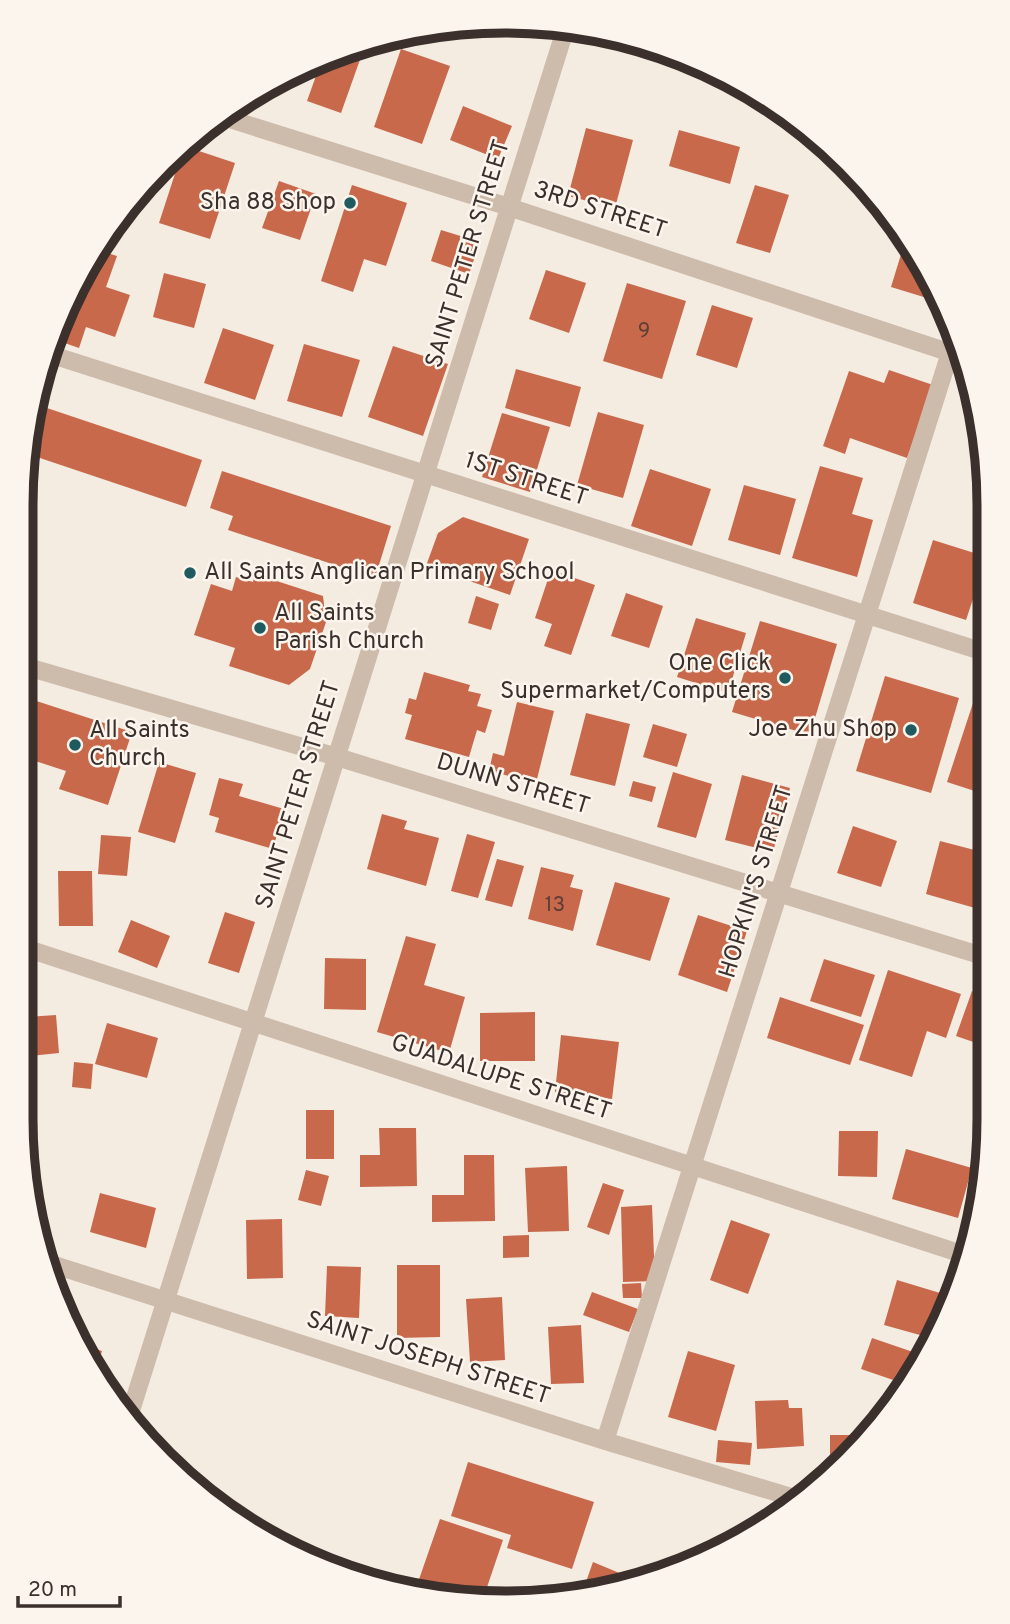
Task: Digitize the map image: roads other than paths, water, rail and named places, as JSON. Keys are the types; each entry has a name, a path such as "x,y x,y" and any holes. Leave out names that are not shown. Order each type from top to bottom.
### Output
{"street":[{"name":"SAINT PETER STREET","path":"132,1407 563,37"},
{"name":"3RD STREET","path":"233,120 950,347"},
{"name":"1ST STREET","path":"57,357 977,650"},
{"name":"HOPKIN'S STREET","path":"605,1441 866,614 953,357"},
{"name":"DUNN STREET","path":"33,669 337,757 977,954"},
{"name":"GUADALUPE STREET","path":"33,951 958,1253"},
{"name":"SAINT JOSEPH STREET","path":"56,1266 605,1441 788,1496"}],"place":[{"name":"Sha 88 Shop","path":"350,203"},
{"name":"All Saints Anglican Primary School","path":"190,573"},
{"name":"All Saints Parish Church","path":"260,628"},
{"name":"One Click Supermarket/Computers","path":"785,678"},
{"name":"Joe Zhu Shop","path":"911,730"},
{"name":"All Saints Church","path":"75,745"}]}
